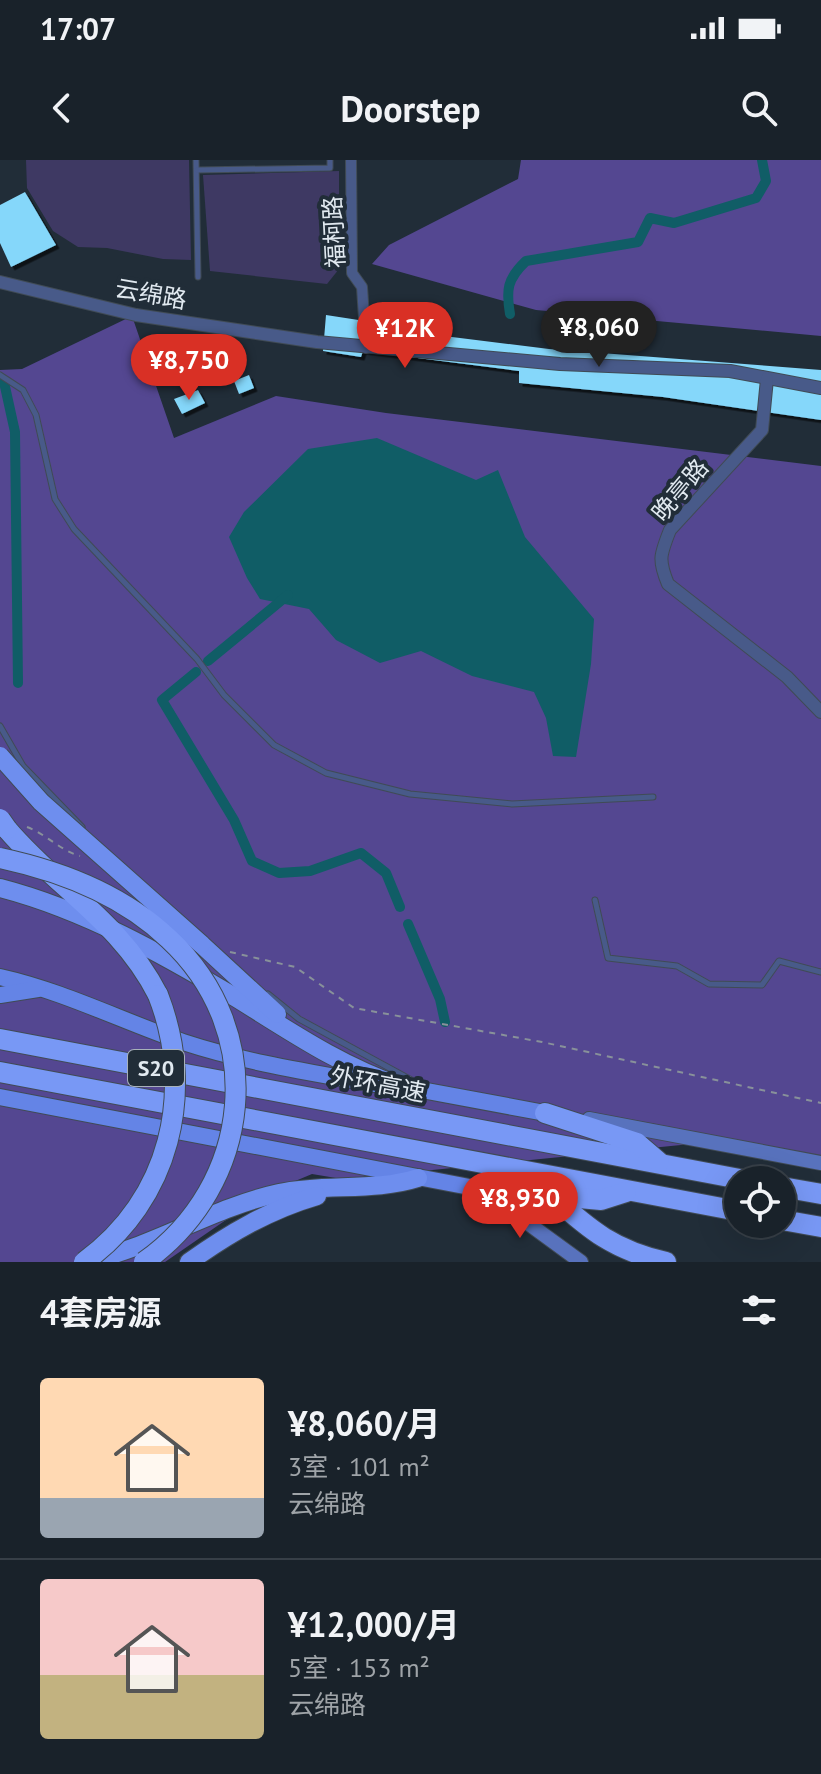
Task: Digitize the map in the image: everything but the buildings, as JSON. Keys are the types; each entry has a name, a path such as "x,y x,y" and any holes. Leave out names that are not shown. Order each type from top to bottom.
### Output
{"highway":[{"path":"0,756 41,802 209,947 286,1021 294,1034"},
{"path":"0,819 36,859 132,951 158,995 173,1047 177,1083 175,1110 159,1171 131,1217 107,1244 84,1262"},
{"path":"0,858 84,884 157,927 197,970 213,994 225,1022 232,1052 236,1099 232,1130 211,1189 188,1223 172,1240 142,1254 84,1262"},
{"path":"0,888 55,905 153,951 347,1065 400,1086"},
{"name":"外环高速","path":"0,1039 724,1176"},
{"name":"S20","path":"0,1072 724,1208"},
{"path":"545,1113 637,1143 662,1164"},
{"path":"142,1254 225,1210 270,1195 297,1190 396,1185 418,1178"},
{"path":"189,1262 228,1235 278,1208 352,1186"},
{"path":"480,1189 601,1200 629,1191"},
{"path":"796,1190 821,1194"},
{"path":"552,1196 598,1237 666,1262"},
{"path":"796,1223 821,1227"}],"main road":[{"path":"0,977 29,983 206,1049 380,1085 431,1091 821,1163"},
{"path":"0,995 39,988"},
{"path":"0,1097 480,1189 581,1262"}],"street":[{"name":"福柯路","path":"351,160 352,273 362,287 366,348"},
{"name":"云绵路","path":"0,282 136,315 366,348 560,364 730,371 821,388"},
{"name":"晚亭路","path":"767,379 762,430 670,530 660,565 668,584 787,677 821,712"}],"lane":[{"path":"196,160 198,277"},
{"path":"197,170 330,168 330,160"},
{"path":"0,375 23,390 36,415 55,499 74,529 197,659 224,695 274,745 326,773 410,794 512,804 653,797"},
{"path":"0,726 23,766 63,808 209,947 251,980"},
{"path":"595,900 608,958 677,966 709,984 762,985 779,961 821,972"},
{"path":"263,990 299,1019 431,1091"}],"path":[{"path":"25,826 54,840 71,854 82,856"},
{"path":"209,947 295,967 354,1008 542,1042 821,1103"}],"shaded area":[{"path":"26,160 189,160 191,260 78,247 53,231 27,188"},
{"path":"521,160 821,160 821,336 536,310 372,264 389,245 518,179"},
{"path":"339,171 339,269 327,284 210,271 203,175"},
{"path":"132,316 174,438 276,396 386,413 821,466 821,1156 731,1140 342,1179 312,1174 262,1195 165,1262 0,1262 0,370 22,369"}],"water":[{"path":"377,438 476,480 498,470 525,537 594,619 591,664 576,757 553,756 546,718 534,692 472,676 421,651 380,663 336,640 309,609 260,599 229,537 244,512 308,449"}],"waterway":[{"path":"510,314 509,285 526,261 638,242 650,218 674,223 756,198 766,181 762,160"},
{"path":"4,382 15,432 18,683"},
{"path":"208,661 288,595"},
{"path":"196,672 162,700 234,820 252,861 279,873 310,871 361,853 386,873 400,907"},
{"path":"408,924 440,999 445,1022"}]}
